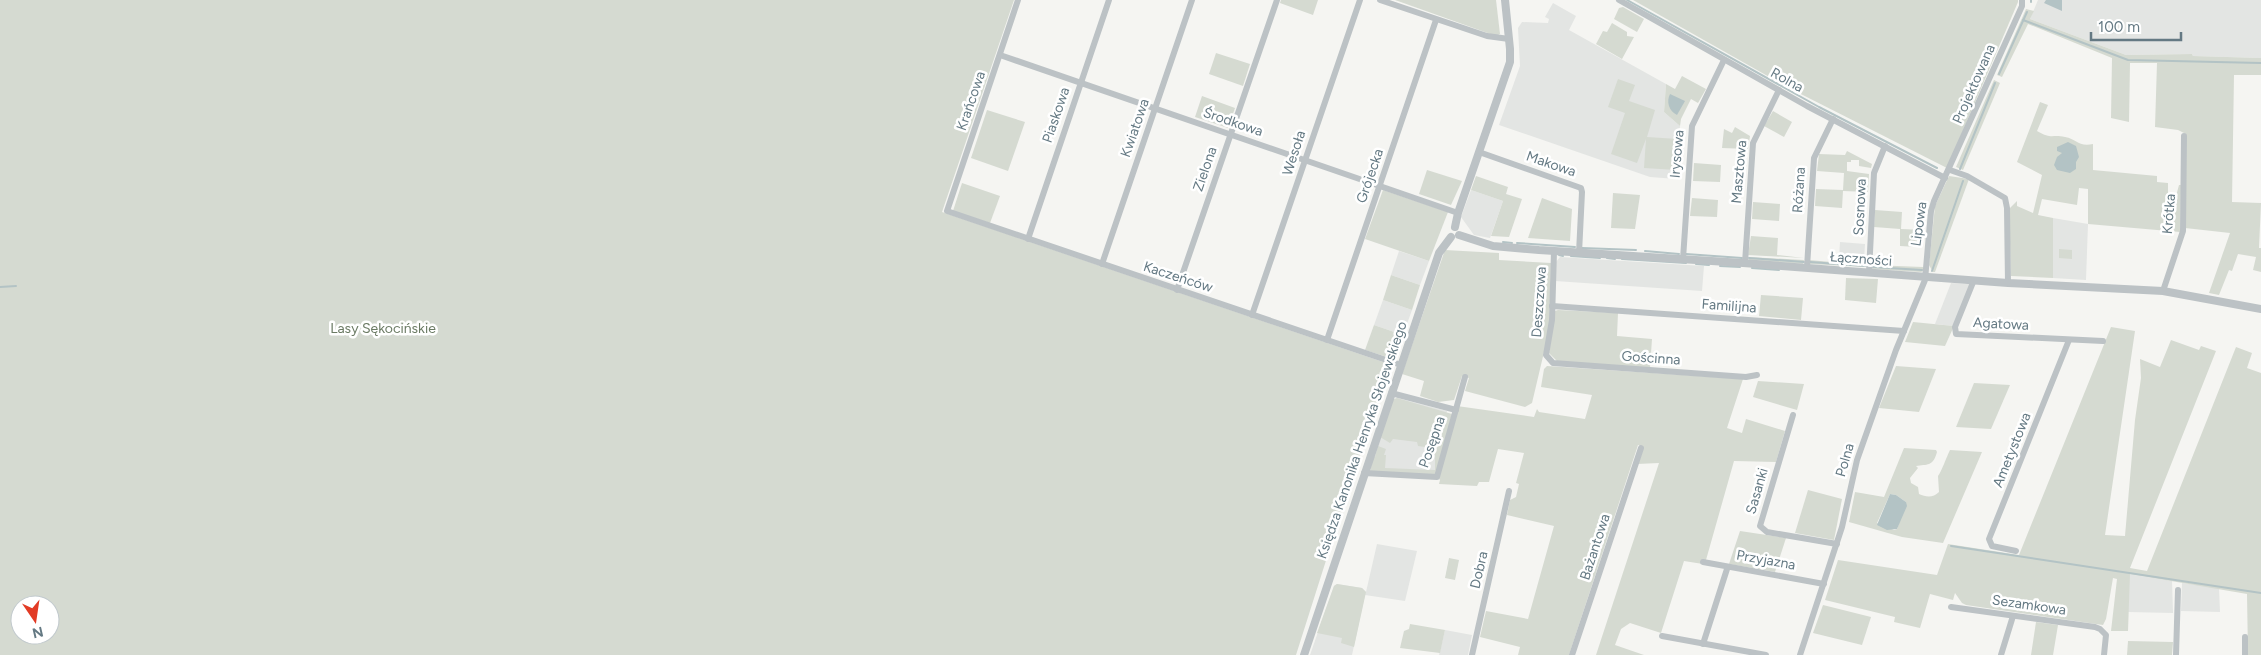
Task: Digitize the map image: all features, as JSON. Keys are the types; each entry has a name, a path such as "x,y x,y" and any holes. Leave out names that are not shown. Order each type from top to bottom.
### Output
{"street":[{"name":"Krańcowa","path":"947,210 1018,0"},
{"name":"Piaskowa","path":"1028,239 1109,0"},
{"name":"Kwiatowa","path":"1102,264 1192,0"},
{"name":"Zielona","path":"1177,290 1277,0"},
{"name":"Wesoła","path":"1252,315 1360,0"},
{"path":"1380,0 1492,38 1509,39"},
{"path":"1458,213 1509,66 1511,54 1505,0"},
{"name":"Rolna","path":"1619,0 1779,90 1946,178"},
{"name":"Projektowana","path":"1946,178 2012,29 2022,0"},
{"name":"Grójecka","path":"1327,340 1436,20"},
{"name":"Środkowa","path":"1000,55 1458,213"},
{"name":"Irysowa","path":"1683,259 1692,126 1724,60"},
{"name":"Masztowa","path":"1745,263 1753,142 1779,90"},
{"name":"Różana","path":"1807,267 1814,158 1833,119"},
{"name":"Krótka","path":"2163,290 2183,231 2184,136"},
{"name":"Sosnowa","path":"1869,272 1874,172 1885,146"},
{"name":"Makowa","path":"1479,152 1581,188 1579,253"},
{"path":"1950,170 1967,176 2005,198 2008,208 2008,282"},
{"name":"Lipowa","path":"1926,276 1931,212 1946,178"},
{"name":"Kaczeńców","path":"947,210 1401,365"},
{"name":"Księdza Kanonika Henryka Słojewskiego","path":"1304,655 1439,253 1455,236 1449,232 1455,227 1458,213"},
{"name":"Łączności","path":"1455,236 1493,246 1554,252 1807,267 1974,280 2163,290 2261,309"},
{"name":"Deszczowa","path":"1546,355 1551,329 1554,252"},
{"name":"Polna","path":"1800,655 1837,544 1857,460 1926,276"},
{"name":"Agatowa","path":"1974,280 1955,327 1956,334 2103,341"},
{"name":"Familijna","path":"1552,306 1904,331"},
{"name":"Ametystowa","path":"2016,551 1992,546 1990,540 2069,340"},
{"name":"Gościnna","path":"1546,355 1549,360 1558,364 1746,377 1757,375"},
{"name":"Posępna","path":"1364,473 1437,477 1465,377"},
{"path":"1392,393 1456,410"},
{"name":"Sasanki","path":"1793,415 1760,526 1767,532 1837,544"},
{"name":"Bażantowa","path":"1572,655 1641,448"},
{"name":"Dobra","path":"1472,655 1510,491"},
{"name":"Przyjazna","path":"1703,562 1824,584"},
{"name":"Przyjazna","path":"1703,644 1727,569"},
{"path":"2176,655 2178,590"},
{"name":"Sezamkowa","path":"1951,606 2095,627 2103,632 2106,638 2104,655"},
{"path":"2001,655 2013,616"},
{"path":"1662,636 1766,655"},
{"path":"2245,637 2245,655"}],"shaded area":[{"path":"2038,0 2261,0 2261,58 2193,56 2192,54 2126,55 2030,19"},
{"path":"2046,0 2062,0 2062,11 2044,3"},
{"path":"1553,3 1576,16 1569,30 1666,84 1664,112 1680,126 1677,179 1650,177 1499,125 1520,66 1518,28 1522,22 1548,23 1549,19 1545,17"},
{"path":"1670,94 1685,101 1677,115 1669,106"},
{"path":"2068,142 2076,146 2079,157 2076,162 2076,169 2070,173 2057,170 2054,165 2057,157 2062,153 2057,151 2057,147"},
{"path":"1471,190 1503,201 1490,238 1474,235 1461,217"},
{"path":"2053,218 2088,224 2086,280 2053,278"},
{"path":"1840,242 1865,244 1864,261 1839,259"},
{"path":"1399,251 1429,261 1420,285 1391,275"},
{"path":"1560,257 1704,266 1702,291 1555,281 1556,262"},
{"path":"1951,283 1970,284 1954,326 1935,324"},
{"path":"1383,300 1412,310 1403,335 1374,325"},
{"path":"1397,398 1447,411 1437,472 1370,472 1392,400"},
{"path":"1890,494 1896,495 1906,502 1907,506 1897,529 1887,530 1877,525"},
{"path":"1377,544 1417,551 1405,601 1365,595 1352,655 1310,655 1334,586 1337,584 1362,588 1366,592"},
{"path":"2129,574 2172,581 2173,613 2128,612"},
{"path":"2182,583 2219,588 2220,612 2181,611"},
{"path":"1445,630 1472,635 1468,655 1439,655"}],"green space":[{"name":"Lasy Sękocińskie","path":"0,0 1014,0 942,212 1392,365 1356,466 1296,655 0,655"},
{"path":"1281,0 1318,0 1313,15 1280,3"},
{"path":"1395,0 1496,0 1500,34 1496,36"},
{"path":"1633,0 2018,0 2018,2 1947,168 1787,87"},
{"path":"1623,7 1644,19 1637,32 1614,19 1619,8"},
{"path":"2026,9 2034,11 2030,19 2126,55 2192,54 2193,56 2261,58 2261,75 2234,75 2232,202 2261,203 2259,248 2261,248 2261,272 2253,270 2256,257 2238,254 2232,271 2229,270 2219,295 2209,293 2230,233 2185,228 2186,134 2178,130 2155,127 2157,63 2130,63 2129,122 2111,118 2112,58 2028,24 2002,77 1997,75"},
{"path":"1612,23 1627,32 1627,36 1634,37 1622,59 1596,44 1603,31 1607,32"},
{"path":"1216,53 1250,64 1243,86 1209,74"},
{"path":"1682,76 1706,89 1698,103 1691,99 1681,119 1680,126 1664,112 1666,84 1675,89"},
{"path":"1618,79 1635,85 1629,101 1655,110 1647,137 1678,139 1676,170 1644,168 1646,139 1637,163 1611,154 1625,113 1608,107"},
{"path":"1994,80 2000,83 1963,170 1956,167"},
{"path":"1202,96 1235,108 1228,128 1195,117"},
{"path":"2040,102 2048,105 2037,131 2049,136 2069,138 2081,144 2093,144 2093,170 2157,176 2157,182 2168,183 2168,193 2176,196 2179,185 2181,185 2180,232 2088,224 2088,189 2079,188 2077,205 2042,199 2038,215 2053,218 2053,278 2011,276 2009,209 2017,201 2017,206 2033,213 2042,175 2017,162"},
{"path":"987,110 1025,122 1008,171 971,158"},
{"path":"1773,111 1792,122 1784,137 1764,126"},
{"path":"1735,127 1750,136 1748,149 1722,148 1724,129 1732,133"},
{"path":"1847,151 1872,164 1871,168 1859,166 1859,160 1847,162 1847,171 1869,174 1868,192 1843,191 1842,208 1815,206 1816,189 1843,190 1844,173 1817,171 1819,154 1845,155"},
{"path":"1694,163 1721,165 1720,182 1693,181"},
{"path":"1427,170 1462,181 1451,205 1419,194"},
{"path":"1476,176 1508,187 1506,194 1522,199 1509,237 1491,236 1503,201 1471,190"},
{"path":"1949,176 1969,179 1935,272 1933,272 1929,265 1935,206"},
{"path":"962,183 1000,196 990,223 953,211"},
{"path":"1383,190 1448,212 1429,261 1365,239"},
{"path":"1613,193 1640,195 1635,229 1611,228"},
{"path":"1542,198 1572,209 1570,241 1528,238"},
{"path":"1692,198 1718,200 1717,217 1690,216"},
{"path":"1753,202 1780,204 1779,221 1752,219"},
{"path":"1875,210 1902,212 1901,229 1925,230 1924,237 1917,237 1917,247 1900,246 1900,229 1874,227"},
{"path":"1751,236 1778,238 1777,255 1804,258 1748,255"},
{"path":"2059,249 2072,250 2072,259 2059,258"},
{"path":"1445,250 1499,253 1499,260 1551,263 1549,331 1532,403 1525,407 1465,391 1469,378 1462,376 1454,400 1438,402 1420,396 1424,381 1402,374"},
{"path":"1748,257 1804,260 1803,264 1749,260"},
{"path":"1809,260 1866,265 1866,267 1810,264"},
{"path":"1871,265 1923,267 1924,271 1871,269"},
{"path":"1391,275 1420,285 1412,310 1383,300"},
{"path":"1846,278 1878,279 1876,303 1845,300"},
{"path":"1761,295 1803,298 1801,320 1759,316"},
{"path":"1555,311 1618,313 1617,336 1652,339 1650,368 1558,362 1549,353"},
{"path":"1913,322 1954,326 1945,346 1905,342"},
{"path":"1374,325 1403,335 1395,358 1365,350"},
{"path":"2111,327 2135,331 2105,535 2125,536 2135,420 2141,378 2140,359 2160,367 2171,340 2199,350 2201,346 2216,351 2130,568 2147,571 2236,347 2252,353 2247,368 2261,373 2261,655 2248,655 2247,594 2130,574 2128,631 2111,631 2117,579 2113,578 2106,619 2103,625 1966,605 1962,603 1955,593 1953,600 1930,594 1920,628 1894,622 1895,617 1825,600 1838,560 1937,575 1948,544 2019,555"},
{"path":"1547,366 1743,379 1727,428 1742,433 1746,419 1785,431 1776,462 1734,461 1706,560 1703,564 1684,561 1661,633 1630,623 1621,629 1615,645 1644,655 1596,655 1659,463 1637,464 1643,447 1638,445 1569,655 1518,655 1520,647 1480,637 1486,611 1528,619 1554,526 1507,515 1510,500 1516,497 1519,484 1516,483 1524,453 1498,449 1489,482 1479,482 1477,486 1439,484 1440,480 1438,478 1457,406 1534,417 1537,409 1539,412 1585,419 1592,395 1541,387 1544,369"},
{"path":"1896,366 1936,369 1919,412 1879,408"},
{"path":"1758,381 1804,384 1797,410 1753,397"},
{"path":"1974,383 2010,385 1991,429 1956,427"},
{"path":"1397,398 1452,414 1437,472 1434,475 1370,472 1373,457 1375,457 1378,446 1386,449 1384,455 1386,455 1385,468 1435,470 1435,447 1418,446 1417,442 1393,439 1390,443 1380,437 1392,400"},
{"path":"1904,448 1936,450 1937,452 1934,460 1931,462 1926,465 1916,466 1918,468 1910,478 1911,483 1918,487 1919,494 1927,496 1932,496 1939,492 1938,476 1950,450 1982,452 1943,543 1902,537 1849,522 1855,492 1884,497","holes":["1890,494 1896,495 1906,502 1897,529 1894,530 1877,523"]},
{"path":"1808,490 1842,499 1834,540 1795,533"},
{"path":"1740,531 1786,538 1775,572 1729,564"},
{"path":"1449,558 1459,560 1455,580 1445,578"},
{"path":"1337,584 1362,588 1366,592 1354,647 1341,643 1342,638 1317,633 1334,586"},
{"path":"1823,605 1871,617 1862,645 1813,633"},
{"path":"2036,622 2058,625 2053,655 2031,655"},
{"path":"1410,624 1445,630 1440,653 1400,648 1404,631 1409,629"},
{"path":"2128,641 2173,642 2172,655 2127,655"}],"waterway":[{"path":"1627,0 1819,107 1937,168"},
{"path":"1999,74 2027,12"},
{"path":"2023,20 2128,60 2261,63"},
{"path":"1960,169 1995,83"},
{"path":"1932,271 1963,181"},
{"path":"1503,242 1512,243"},
{"path":"1517,243 1575,247"},
{"path":"1582,248 1636,250"},
{"path":"1645,251 1679,254"},
{"path":"1686,254 1742,258"},
{"path":"1559,255 1563,256"},
{"path":"1571,256 1600,258"},
{"path":"1607,258 1615,259"},
{"path":"1749,258 1804,262"},
{"path":"1622,259 1686,263"},
{"path":"1810,262 1865,266"},
{"path":"1696,264 1709,265"},
{"path":"1720,266 1740,267"},
{"path":"1873,267 1922,270"},
{"path":"1752,268 1779,270"},
{"path":"0,287 16,286"},
{"path":"1951,546 2261,593"}]}
